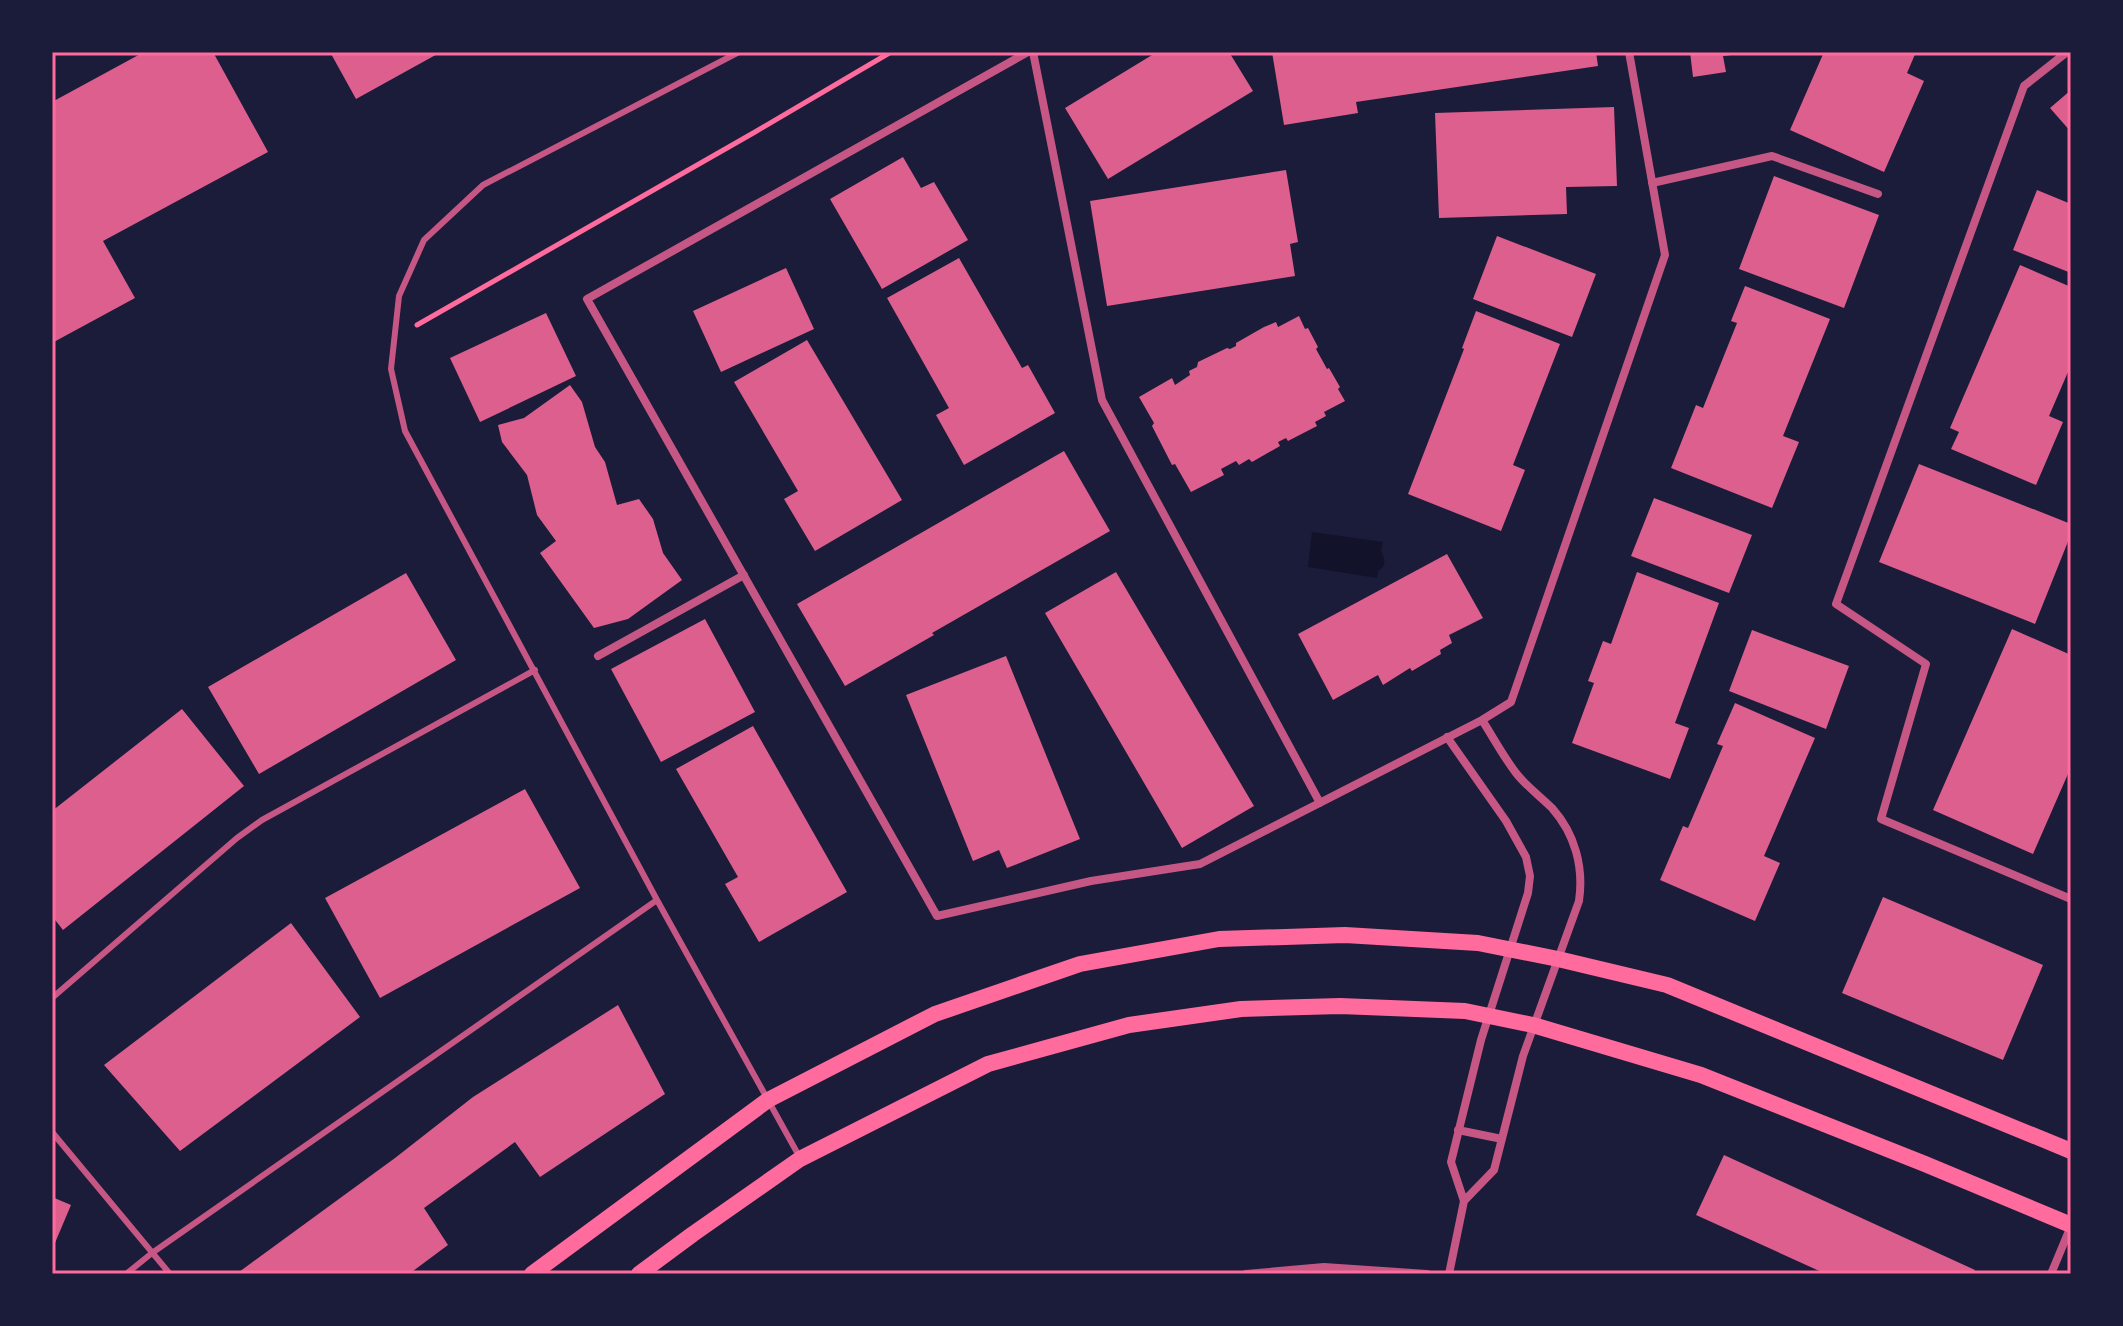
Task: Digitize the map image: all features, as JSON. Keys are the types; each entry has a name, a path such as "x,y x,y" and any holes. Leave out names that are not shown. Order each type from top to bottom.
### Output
{"main road":[{"path":"532,1274 768,1100 935,1014 1080,964 1219,939 1345,935 1478,943 1667,985 2071,1151"},
{"path":"639,1274 800,1159 988,1064 1129,1025 1241,1009 1340,1006 1465,1011 1533,1025 1701,1075 2071,1226"}],"street":[{"path":"1320,803 1102,400 1030,52 587,299 937,916 1091,881 1200,864 1320,803 1447,737 1482,720 1511,702 1665,255 1629,52"},
{"path":"2067,52 2024,86 1836,604 1926,664 1881,819 2071,899"},
{"path":"1652,183 1772,156 1878,194"},
{"path":"598,656 744,575"},
{"path":"1464,1201 1494,1170 1523,1056 1579,901 1582,879 1569,833 1552,809 1514,771 1482,720"},
{"path":"1447,737 1506,821 1526,857 1530,876 1511,950 1481,1040 1451,1162 1464,1201 1449,1274"},
{"path":"1458,1130 1502,1139"},
{"path":"2051,1274 2071,1226"},
{"path":"1246,1274 1324,1267 1427,1274"}],"lane":[{"path":"739,52 483,185 424,240 399,296 391,369 405,431 800,1159"},
{"path":"52,998 237,838 262,820 535,670"},
{"path":"126,1274 657,900"},
{"path":"52,1132 170,1274"}],"path":[{"path":"394,339 891,52"}],"shaded area":[{"path":"1312,532 1383,542 1384,565 1378,571 1377,578 1308,567"}],"building":[{"path":"144,52 213,52 268,152 103,241 135,298 52,343 52,102"},
{"path":"330,52 441,52 356,99"},
{"path":"1157,52 1229,52 1253,91 1108,179 1065,108"},
{"path":"1272,52 1596,52 1598,66 1356,102 1358,113 1284,125"},
{"path":"1690,52 1740,54 1723,56 1726,72 1693,77"},
{"path":"1824,52 1916,52 1907,73 1924,81 1884,172 1790,130"},
{"path":"2071,90 2071,132 2050,108"},
{"path":"1614,107 1617,186 1566,187 1567,214 1439,218 1435,113"},
{"path":"903,157 921,188 934,182 968,240 882,289 830,199"},
{"path":"1286,170 1298,242 1290,244 1295,276 1107,306 1090,201"},
{"path":"1774,176 1879,215 1844,308 1739,269"},
{"path":"2037,190 2071,204 2071,273 2013,250"},
{"path":"1497,236 1596,274 1572,337 1473,299"},
{"path":"959,258 1022,368 1028,365 1055,413 964,465 936,415 949,408 887,298"},
{"path":"2020,265 2071,287 2071,365 2049,416 2063,422 2036,485 1951,449 1959,432 1950,428"},
{"path":"786,268 814,329 721,372 693,311"},
{"path":"1745,286 1830,319 1783,436 1799,442 1772,508 1671,468 1696,405 1703,408 1737,323 1731,321"},
{"path":"1476,311 1560,344 1513,465 1525,470 1501,531 1408,494"},
{"path":"546,313 576,376 480,422 450,358"},
{"path":"1299,316 1345,401 1324,412 1326,416 1315,422 1317,426 1288,441 1286,438 1278,442 1280,446 1252,462 1249,459 1239,465 1236,461 1221,469 1224,475 1191,492 1175,464 1172,465 1139,397 1172,378 1175,385 1190,375 1189,371 1197,367 1198,362 1236,346 1236,343 1264,327 1276,322 1278,327"},
{"path":"807,340 902,500 815,551 784,499 798,491 734,382"},
{"path":"570,385 582,402 595,447 605,462 617,505 639,499 653,519 663,553 682,580 628,619 594,628 540,553 556,541 537,515 527,475 502,442 498,425 524,418"},
{"path":"1064,451 1110,531 845,686 797,604"},
{"path":"1919,464 2071,524 2071,534 2035,624 1879,562"},
{"path":"1654,498 1752,535 1729,593 1631,556"},
{"path":"1447,554 1483,618 1449,635 1452,643 1440,650 1441,654 1412,671 1410,668 1383,685 1378,675 1333,700 1298,634"},
{"path":"1116,572 1254,806 1182,848 1045,613"},
{"path":"1637,572 1719,603 1675,723 1689,728 1670,779 1572,743 1594,683 1588,681 1603,641 1611,644"},
{"path":"406,573 456,660 259,774 208,687"},
{"path":"705,619 755,712 661,762 611,669"},
{"path":"2012,629 2071,655 2071,767 2033,854 1933,810"},
{"path":"1752,630 1849,666 1826,729 1729,691"},
{"path":"1006,656 1080,839 1007,868 999,850 973,861 906,695"},
{"path":"1735,703 1815,738 1764,856 1780,863 1755,921 1660,880 1683,826 1688,828 1723,746 1717,744"},
{"path":"182,709 244,786 63,930 52,916 52,811"},
{"path":"753,726 847,892 759,942 725,884 738,877 676,769"},
{"path":"525,789 580,888 380,998 325,898"},
{"path":"1883,897 2043,965 2003,1060 1842,993"},
{"path":"291,923 360,1017 180,1151 104,1065"},
{"path":"618,1005 665,1094 540,1177 515,1142 424,1208 448,1245 409,1274 239,1272 473,1097"},
{"path":"1724,1155 1975,1270 1973,1274 1826,1274 1696,1215"},
{"path":"52,1197 71,1205 52,1250"}]}
